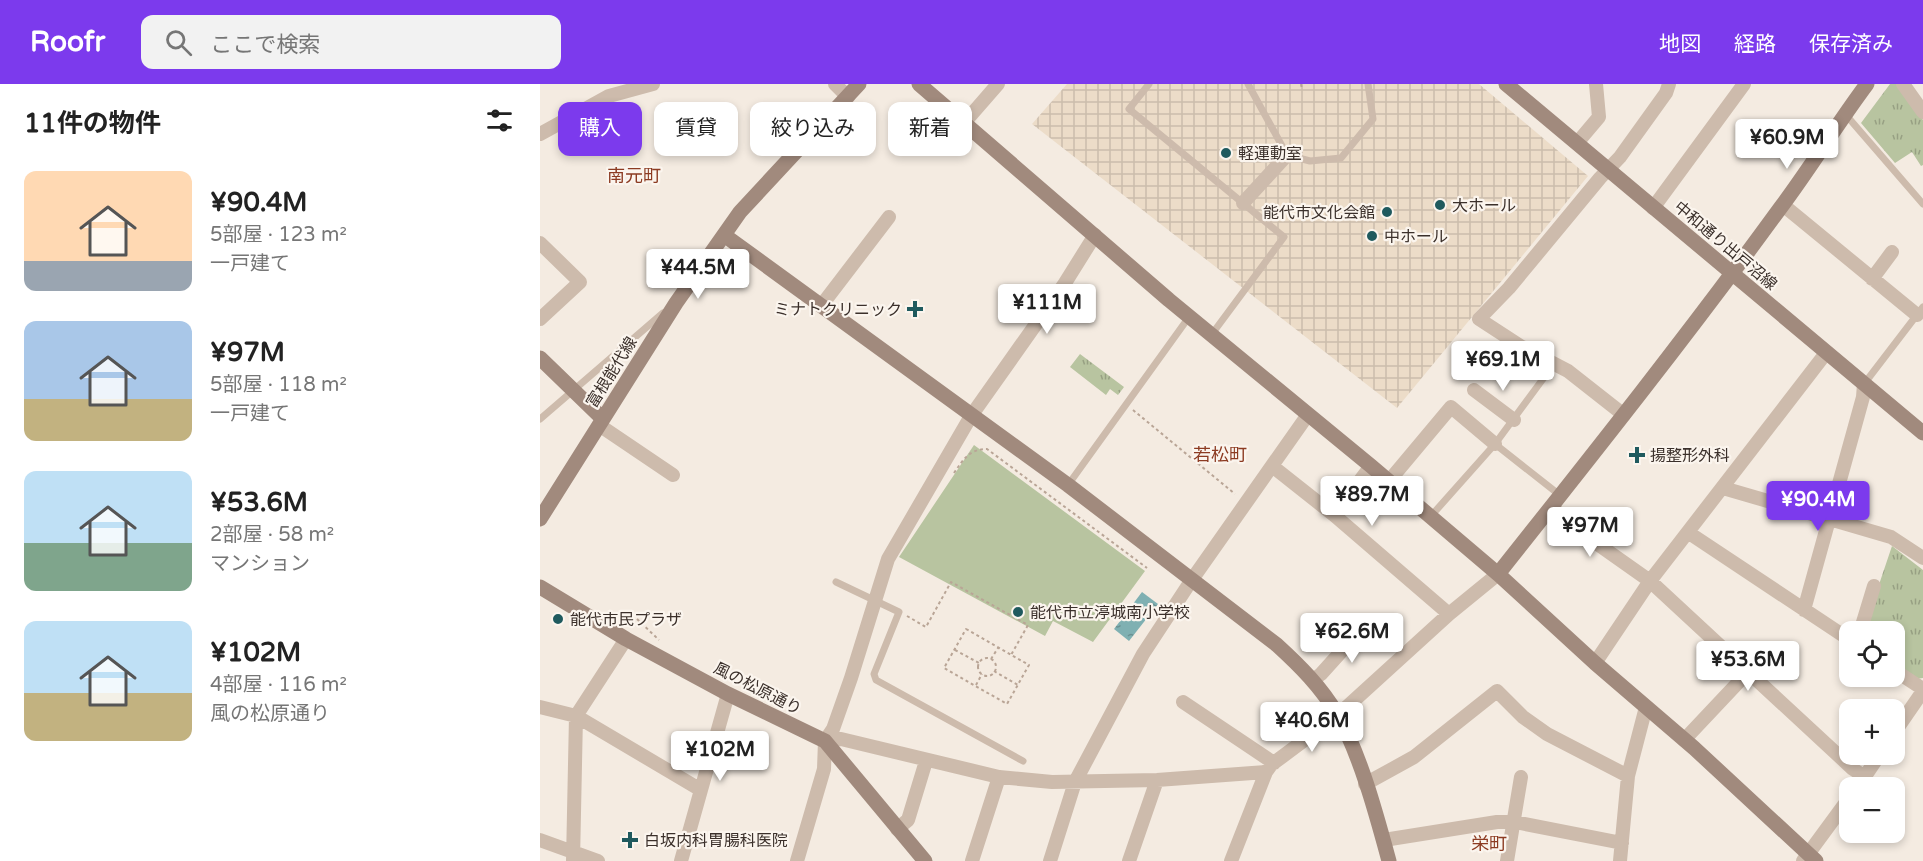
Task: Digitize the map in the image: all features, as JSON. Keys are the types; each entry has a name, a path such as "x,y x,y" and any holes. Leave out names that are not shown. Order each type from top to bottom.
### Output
{"street":[{"path":"540,134 609,96 653,84"},
{"path":"835,84 848,97"},
{"name":"富根能代線","path":"540,519 676,303 740,212 859,84"},
{"path":"919,84 940,102"},
{"path":"972,114 998,84"},
{"name":"中和通り出戸沼線","path":"1506,84 1923,433"},
{"path":"1577,143 1599,117 1596,84"},
{"path":"1624,415 1568,371 1522,347 1479,319 1509,288 1620,157 1666,93 1669,84"},
{"path":"1653,208 1744,84"},
{"path":"1903,84 1920,102"},
{"path":"1231,861 1270,767 1338,715 1449,614 1498,574 1624,415 1783,205 1864,85"},
{"path":"972,130 1307,416 1371,466 1498,574 1595,663 1684,740 1809,858 1839,813"},
{"path":"1243,203 1287,155"},
{"path":"1783,205 1872,279 1920,311"},
{"path":"822,306 889,217"},
{"path":"724,235 1068,485 1277,645 1313,680 1338,715 1358,762 1389,861"},
{"path":"796,861 824,769 825,741 848,688 888,559 971,416 1065,283 1095,236"},
{"path":"540,243 580,282 540,319"},
{"path":"1872,279 1892,252"},
{"path":"1595,663 1650,581 1826,353"},
{"path":"540,358 601,422 673,475"},
{"path":"1804,610 1863,398 1864,384"},
{"path":"1474,390 1514,420"},
{"path":"1389,481 1451,407 1495,444"},
{"path":"1050,861 1076,782 1143,654 1191,580 1307,416"},
{"path":"1272,466 1334,515 1449,614"},
{"path":"1334,515 1371,466"},
{"path":"1723,488 1891,537 1923,558"},
{"path":"1556,501 1599,545 1650,581 1749,671 1853,769 1858,777"},
{"path":"1689,533 1839,633"},
{"path":"1863,621 1874,586"},
{"name":"風の松原通り","path":"540,587 626,639 728,694 825,741 925,861"},
{"path":"1313,680 1321,675 1367,623"},
{"path":"573,856 576,716 626,639"},
{"path":"1684,740 1749,671"},
{"path":"1905,678 1923,690 1905,717"},
{"path":"1365,784 1414,757 1497,691 1523,717 1547,734 1628,776"},
{"path":"681,861 728,694"},
{"path":"1184,702 1270,767"},
{"path":"540,706 576,716 701,790"},
{"path":"1620,861 1628,776 1646,707"},
{"path":"825,741 841,739 999,777 1076,782 1157,780 1270,767"},
{"path":"897,829 908,819 926,761"},
{"path":"972,861 999,777"},
{"path":"1507,861 1521,777"},
{"path":"1129,861 1157,780"},
{"path":"1384,840 1497,822 1515,822 1622,843"},
{"path":"540,840 573,856 597,861"}],"lane":[{"path":"1149,84 1129,109 1284,237 1212,334"},
{"path":"1248,84 1287,155 1310,161 1341,158 1373,119 1368,84"},
{"path":"1844,113 1923,204"},
{"path":"540,419 572,389 676,303"},
{"path":"1864,384 1920,311"},
{"path":"1068,485 1189,316"},
{"path":"1431,517 1495,444 1554,364"},
{"path":"1495,444 1556,501"},
{"path":"836,582 900,612 874,674 876,680 1023,761"}],"path":[{"path":"1301,84 1302,89"},
{"path":"1126,403 1247,503"},
{"path":"953,474 967,455 975,450 987,449 1147,568"},
{"path":"1071,512 1075,506"},
{"path":"900,612 926,627 951,582 1028,625 1011,655"},
{"path":"966,629 1011,655 1029,665 1007,704 944,668 966,629"},
{"path":"991,660 998,648"},
{"path":"955,650 979,663"},
{"path":"986,658 991,660 996,666 994,671 990,675 982,674 978,669 979,663 986,658"},
{"path":"994,671 1018,685"},
{"path":"975,686 982,674"}],"green space":[{"path":"1890,84 1898,84 1923,120 1923,165 1921,166 1912,152 1895,163 1861,123"},
{"path":"1080,354 1124,387 1118,395 1110,389 1106,395 1070,367"},
{"path":"974,445 1145,571 1093,642 1053,621 1045,636 899,557"},
{"path":"1892,546 1923,570 1923,678 1916,679 1905,671 1905,621 1867,621"}],"shaded area":[{"path":"1067,84 1479,84 1588,176 1397,408 1032,124"}],"water":[{"path":"1142,592 1158,604 1129,641 1114,629"}],"place":[{"name":"軽運動室","path":"1226,153"},
{"name":"大ホール","path":"1440,205"},
{"name":"能代市文化会館","path":"1387,212"},
{"name":"中ホール","path":"1372,236"},
{"name":"ミナトクリニック","path":"915,309"},
{"name":"揚整形外科","path":"1637,455"},
{"name":"能代市立渟城南小学校","path":"1018,612"},
{"name":"能代市民プラザ","path":"558,619"},
{"name":"白坂内科胃腸科医院","path":"630,840"}],"district":[{"name":"南元町","path":"634,176"},
{"name":"若松町","path":"1220,455"},
{"name":"栄町","path":"1489,844"}]}
